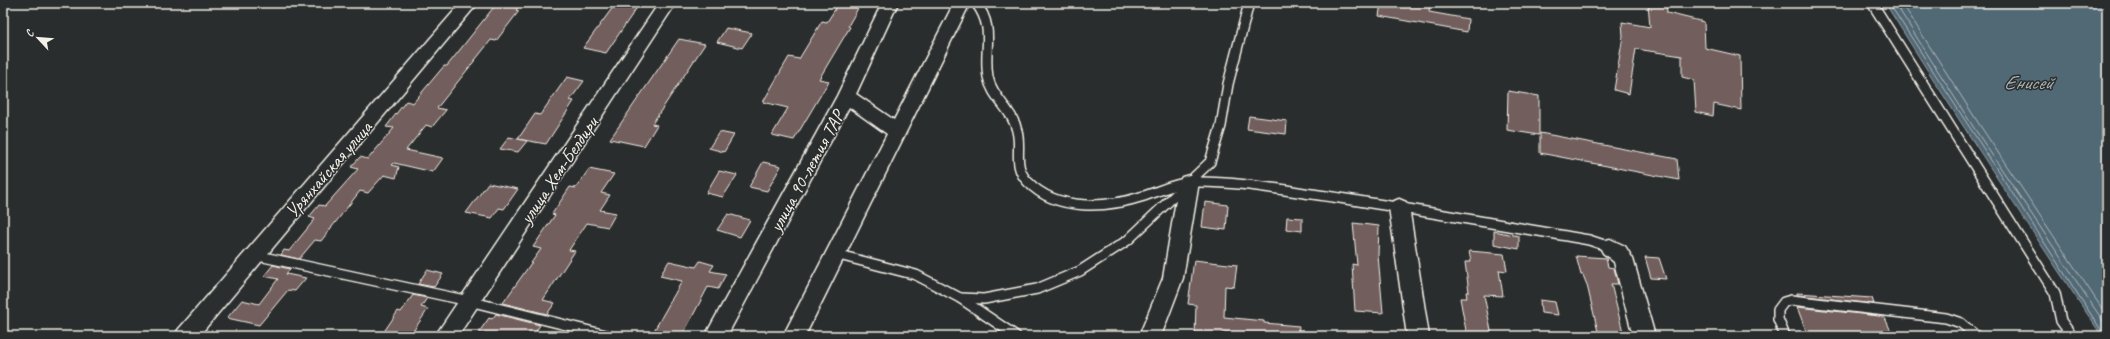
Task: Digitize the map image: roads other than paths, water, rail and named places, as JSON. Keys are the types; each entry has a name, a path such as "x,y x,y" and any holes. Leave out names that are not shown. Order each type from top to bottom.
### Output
{"street":[{"name":"Урянхайская улица","path":"186,336 470,3"},
{"name":"улица Хем-Белдири","path":"446,336 668,3"},
{"name":"улица 90-летия ТАР","path":"716,336 846,96 890,3"},
{"path":"794,336 962,3"},
{"path":"846,96 873,113 897,132"},
{"path":"1150,336 1173,278 1189,182"},
{"path":"1398,207 1418,336"},
{"path":"1610,247 1618,252 1623,259 1644,336"}],"lane":[{"path":"976,3 988,22 988,77 994,92 1015,124 1018,140 1016,165 1027,181 1043,195 1064,201 1089,204 1112,203 1142,197 1189,182 1222,182 1398,207 1589,240 1610,247"},
{"path":"960,298 984,299 1037,289 1080,270 1128,240 1210,162 1221,126 1228,84 1250,3"},
{"path":"1872,3 2055,293 2061,321 2072,336"},
{"path":"835,254 916,275 960,298 1016,336"},
{"path":"254,255 469,301 610,336"},
{"path":"1785,336 1778,316 1778,308 1783,302 1791,300 1946,318 1961,323 1976,336"}],"water":[{"name":"Енисей","path":"1885,3 2107,3 2107,336 2102,336 2074,295 1965,129"}]}
